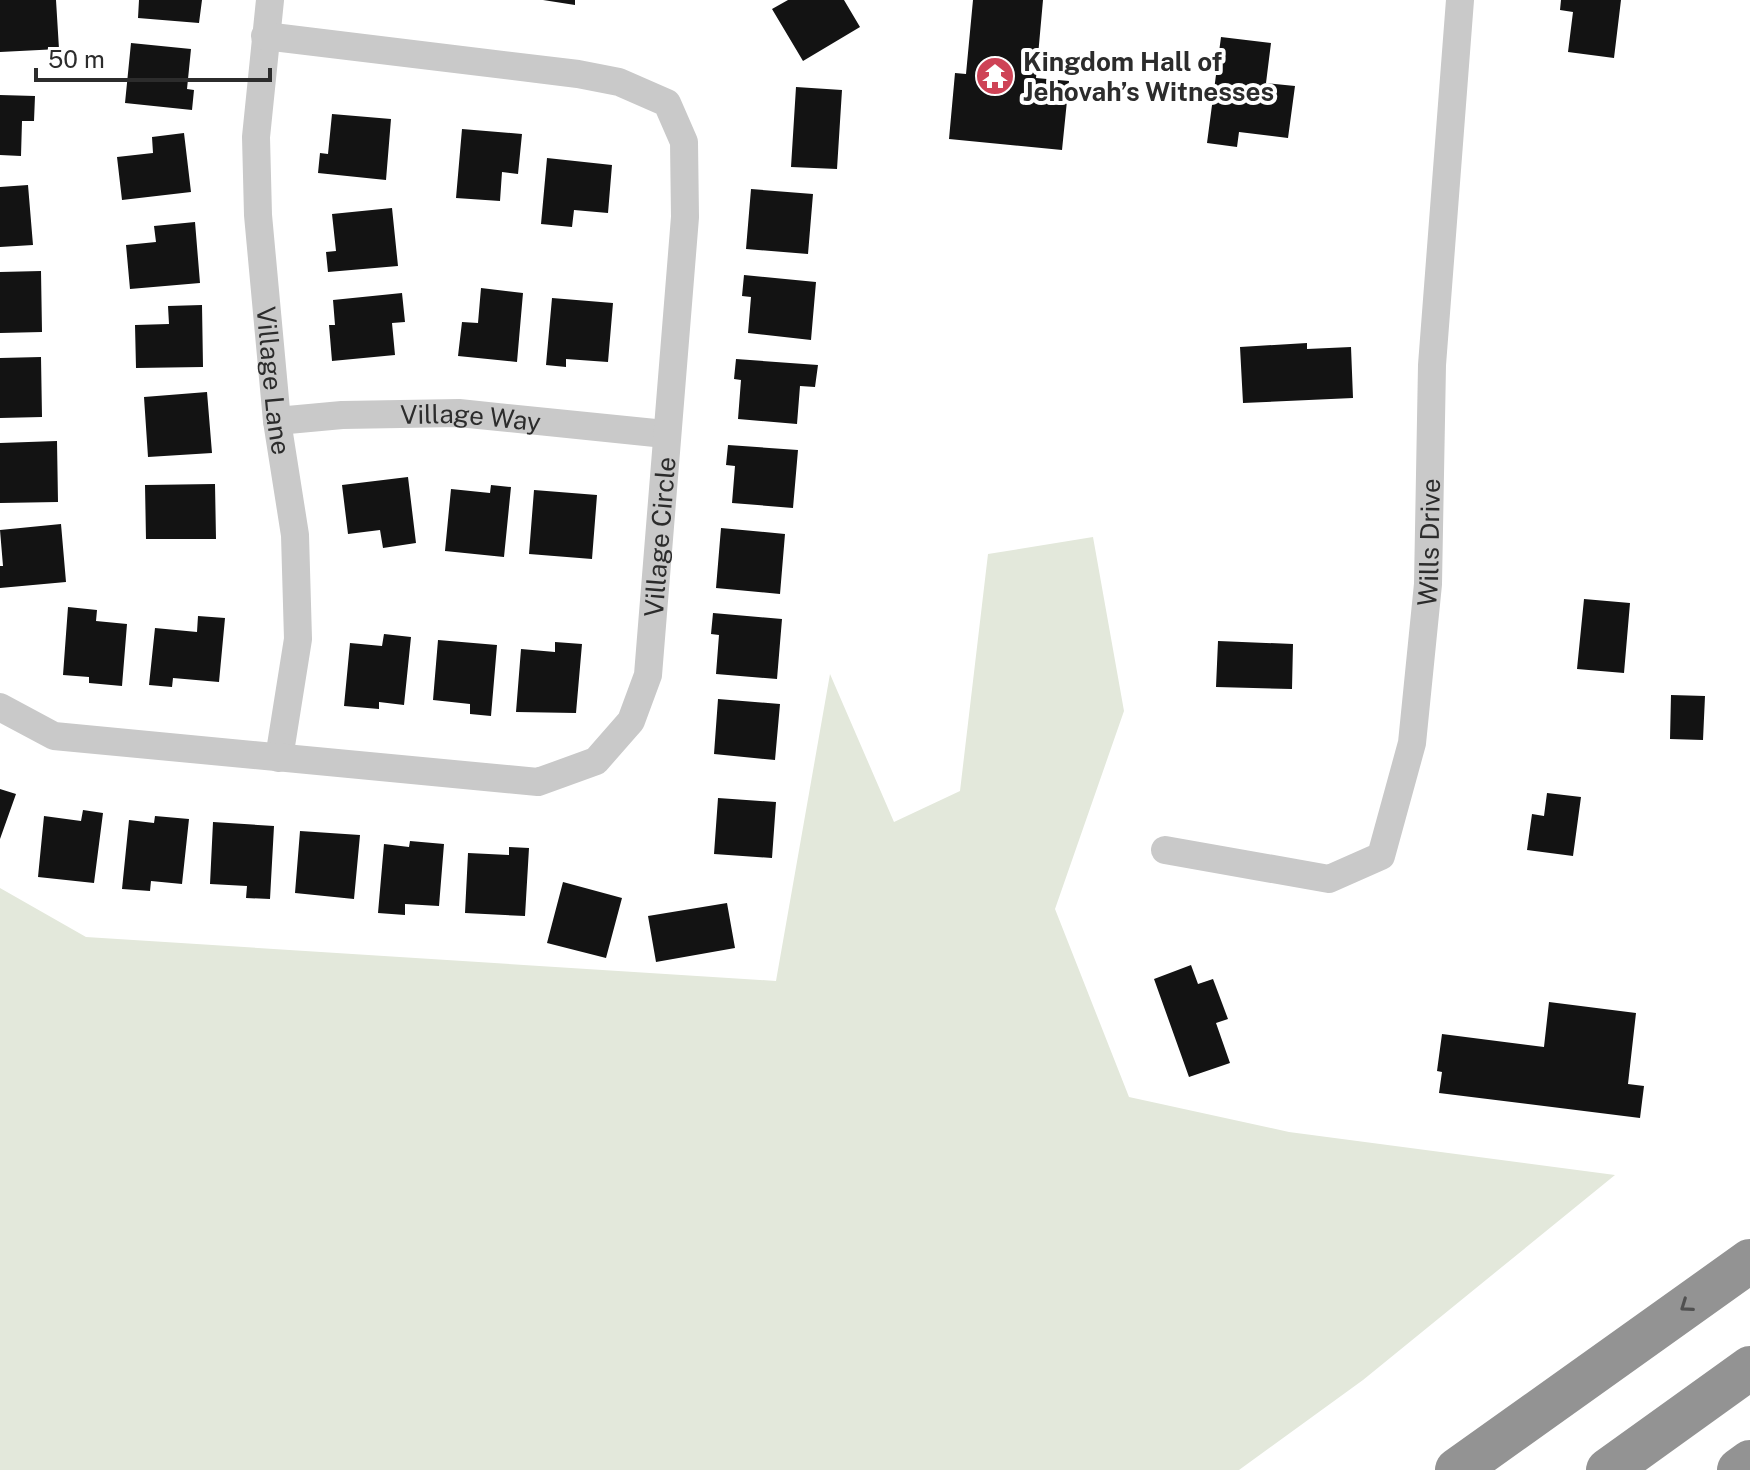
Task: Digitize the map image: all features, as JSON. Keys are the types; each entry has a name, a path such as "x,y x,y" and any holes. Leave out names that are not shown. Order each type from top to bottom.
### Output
{"highway":[{"path":"1457,1470 1750,1261"},
{"path":"1608,1470 1750,1368"},
{"path":"1739,1470 1750,1462"}],"street":[{"name":"Village Lane","path":"270,0 256,137 258,215 277,421 295,535 298,639 279,758"},
{"name":"Wills Drive","path":"1165,850 1329,879 1381,856 1412,743 1428,584 1432,365 1460,0"},
{"name":"Village Circle","path":"0,707 54,736 538,782 596,761 631,721 648,675 665,434 685,217 684,142 667,103 619,82 578,74 265,36"},
{"name":"Village Way","path":"277,421 342,415 459,413 665,434"}],"shaded area":[{"path":"1093,537 1124,711 1055,909 1129,1097 1289,1132 1615,1175 1363,1380 1239,1470 0,1470 0,888 86,937 776,981 830,674 894,822 960,791 988,554"}],"building":[{"path":"0,0 56,0 59,49 0,52"},
{"path":"139,0 202,0 199,23 138,18"},
{"path":"543,0 575,0 575,5"},
{"path":"788,0 844,0 860,27 803,61 772,9"},
{"name":"Kingdom Hall of Jehovah’s Witnesses","path":"973,0 1043,0 1036,78 1069,81 1062,150 949,139 955,73 966,74"},
{"path":"1561,0 1621,0 1614,58 1568,52 1573,12 1560,10"},
{"path":"1221,37 1271,43 1266,83 1295,86 1288,138 1239,132 1237,147 1207,143"},
{"path":"131,43 191,49 187,89 194,90 192,110 125,103"},
{"path":"796,87 842,90 837,169 791,167"},
{"path":"0,95 35,96 34,121 22,121 21,156 0,155"},
{"path":"332,114 391,119 386,180 318,173 320,153 328,154"},
{"path":"462,129 522,134 518,174 502,172 500,201 456,198"},
{"path":"184,133 191,192 122,200 117,157 153,153 152,137"},
{"path":"547,158 612,165 608,213 574,210 572,227 541,224"},
{"path":"28,185 33,245 0,247 0,187"},
{"path":"751,189 813,194 808,254 746,249"},
{"path":"392,208 398,266 328,272 326,252 336,251 332,214"},
{"path":"195,222 200,283 130,289 126,245 156,242 154,226"},
{"path":"41,271 42,332 0,333 0,272"},
{"path":"744,275 816,282 811,340 748,333 751,297 742,296"},
{"path":"481,288 523,293 517,362 458,356 462,322 478,323"},
{"path":"402,293 405,322 392,323 395,355 332,361 329,325 335,325 333,300"},
{"path":"552,298 613,303 608,362 566,359 566,367 546,365"},
{"path":"202,305 203,367 136,368 135,325 169,324 168,306"},
{"path":"1307,343 1307,349 1351,347 1353,398 1243,403 1240,347"},
{"path":"41,357 42,417 0,418 0,358"},
{"path":"736,359 818,365 815,387 800,386 797,424 738,419 741,380 734,379"},
{"path":"207,392 212,453 148,457 144,397"},
{"path":"57,441 58,502 0,503 0,443"},
{"path":"728,445 798,450 793,508 732,503 735,466 726,465"},
{"path":"408,477 416,543 383,548 380,530 348,534 342,485"},
{"path":"215,484 216,539 146,539 145,485"},
{"path":"491,485 511,487 504,557 445,551 451,489 490,493"},
{"path":"534,490 597,495 592,559 529,554"},
{"path":"61,524 66,582 0,588 0,566 3,566 0,530"},
{"path":"721,528 785,534 780,594 716,588"},
{"path":"1584,599 1630,603 1624,673 1577,669"},
{"path":"68,607 97,610 96,621 127,624 122,686 89,683 89,677 63,675"},
{"path":"713,613 782,619 777,679 716,674 719,635 711,634"},
{"path":"198,616 225,618 219,682 173,678 172,687 149,685 155,628 197,632"},
{"path":"384,634 411,637 404,705 379,702 379,709 344,706 350,643 382,646"},
{"path":"438,640 497,645 491,716 470,714 470,704 433,700"},
{"path":"1218,641 1293,644 1292,689 1216,687"},
{"path":"555,642 582,644 576,713 516,712 521,649 555,652"},
{"path":"1671,695 1705,696 1703,740 1670,739"},
{"path":"718,699 780,704 775,760 714,754"},
{"path":"0,789 16,794 0,839"},
{"path":"1547,793 1581,797 1573,856 1527,850 1532,814 1544,816"},
{"path":"718,798 776,802 772,858 714,854"},
{"path":"83,810 103,813 94,883 38,877 44,816 81,821"},
{"path":"155,816 189,819 182,884 151,881 150,891 122,889 129,820 154,823"},
{"path":"213,822 274,826 270,899 246,898 247,886 210,884"},
{"path":"300,831 360,835 354,899 295,893"},
{"path":"410,841 444,844 439,906 405,904 405,915 378,913 384,844 409,847"},
{"path":"509,847 529,848 525,916 465,913 468,853 509,855"},
{"path":"563,882 622,898 606,958 547,943"},
{"path":"727,903 735,948 656,962 648,916"},
{"path":"1191,965 1198,984 1213,979 1228,1019 1216,1023 1230,1063 1189,1077 1154,979"},
{"path":"1549,1002 1636,1013 1628,1084 1644,1086 1640,1118 1439,1093 1442,1072 1437,1071 1442,1034 1544,1047"}],"place":[{"name":"Kingdom Hall of Jehovah’s Witnesses","path":"995,76"}]}
